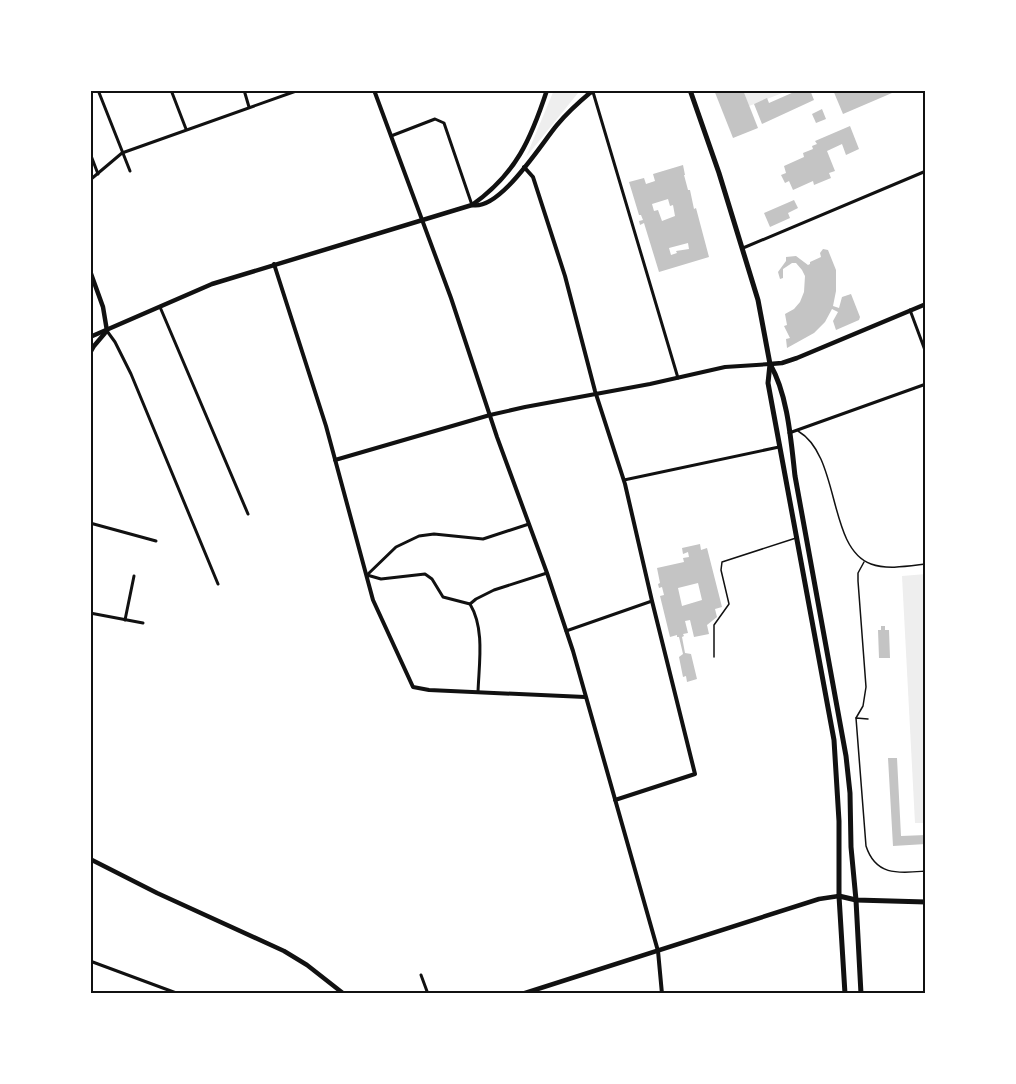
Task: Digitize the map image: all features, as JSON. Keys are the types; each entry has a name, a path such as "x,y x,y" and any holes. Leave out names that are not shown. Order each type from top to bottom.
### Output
{"main road":[{"path":"472,205 498,183 519,158 531,134 547,90"},
{"path":"690,90 743,248 758,300 770,364 768,383 834,740 845,994"},
{"path":"90,337 210,284 472,205 483,205 506,188 562,119 590,91"},
{"path":"90,271 103,307 107,331"},
{"path":"770,364 783,363 926,304"},
{"path":"90,353 107,331"},
{"path":"770,364 777,377 789,433 837,698 850,793 851,847 861,994"},
{"path":"837,794 850,793"},
{"path":"90,859 157,893 284,951 307,965 344,994"},
{"path":"522,994 815,900 839,896 856,900 926,902"}],"street":[{"path":"98,90 130,171"},
{"path":"171,90 186,129"},
{"path":"244,90 249,107"},
{"path":"90,180 122,153 299,90"},
{"path":"374,90 451,298 566,631 658,951 662,994"},
{"path":"590,91 678,378"},
{"path":"391,136 435,120 444,123 472,205"},
{"path":"90,153 98,174"},
{"path":"524,167 533,177 624,480 695,774 615,800"},
{"path":"743,248 926,171"},
{"path":"274,264 335,460 378,614 413,687 585,697"},
{"path":"160,307 248,514"},
{"path":"910,310 926,353"},
{"path":"107,331 131,374 218,584"},
{"path":"335,460 490,415 725,367 770,364"},
{"path":"789,433 926,384"},
{"path":"624,480 781,447"},
{"path":"90,523 156,541"},
{"path":"367,576 396,546 419,536 434,534 479,539 497,536 529,524"},
{"path":"470,604 494,590 547,573"},
{"path":"367,576 381,579 425,574 432,579 443,597 470,604 476,613 478,626 478,692"},
{"path":"125,620 134,576"},
{"path":"566,631 652,601"},
{"path":"90,613 143,623"},
{"path":"90,961 179,994"},
{"path":"421,975 428,994"}],"lane":[{"path":"797,430 819,454 845,534 855,552 865,561 879,566 926,564"},
{"path":"714,657 714,625 729,604 721,570 722,561 797,538"},
{"path":"865,561 858,573 865,696 863,706 856,718 866,846 869,855 881,868 893,872 926,871"},
{"path":"856,718 868,719"}],"shaded area":[{"path":"554,90 574,90 578,93 526,157"},
{"path":"743,90 790,90 749,106"},
{"path":"926,574 926,823 915,823 902,576"}],"building":[{"path":"714,90 743,90 758,128 733,138"},
{"path":"793,90 810,90 814,100 762,124 754,104 767,98 769,103 794,92"},
{"path":"833,90 899,90 843,114"},
{"path":"822,109 826,119 816,123 812,114"},
{"path":"850,126 859,149 846,155 842,144 827,151 835,171 829,173 831,178 814,185 813,181 793,190 789,181 785,183 781,175 786,173 784,166 804,157 803,153 813,149 812,146 817,144 815,141"},
{"path":"683,165 688,190 690,190 694,209 696,208 709,257 659,272 644,223 640,225 639,221 643,220 639,215 629,182 644,178 646,184 655,181 653,174","holes":["668,199 670,206 673,205 675,216 662,221 658,210 654,211 652,204","688,243 689,249 676,251 677,253 671,255 669,248"]},
{"path":"794,200 798,208 788,213 790,218 770,227 764,213"},
{"path":"823,249 828,250 836,270 833,306 839,308 842,297 851,294 860,317 859,320 836,330 833,321 838,312 832,309 825,322 814,333 787,348 786,339 790,338 784,326 787,325 785,314 800,302 804,292 805,276 796,263 783,269 783,278 780,279 778,272 786,261 786,257 796,256 808,265 821,257 820,253"},
{"path":"700,544 701,550 707,548 722,607 715,609 717,617 707,625 709,634 694,637 690,620 685,621 688,633 683,634 682,637 685,653 691,654 697,679 687,682 686,676 683,677 679,657 683,654 679,637 677,635 670,637 660,596 664,595 662,587 659,588 657,568 684,562 683,558 689,557 688,552 683,554 682,548","holes":["698,583 702,600 682,606 678,588"]},
{"path":"881,626 889,630 890,658 879,658 878,630 881,630"},
{"path":"888,758 897,758 901,836 926,835 926,844 893,846"}]}
